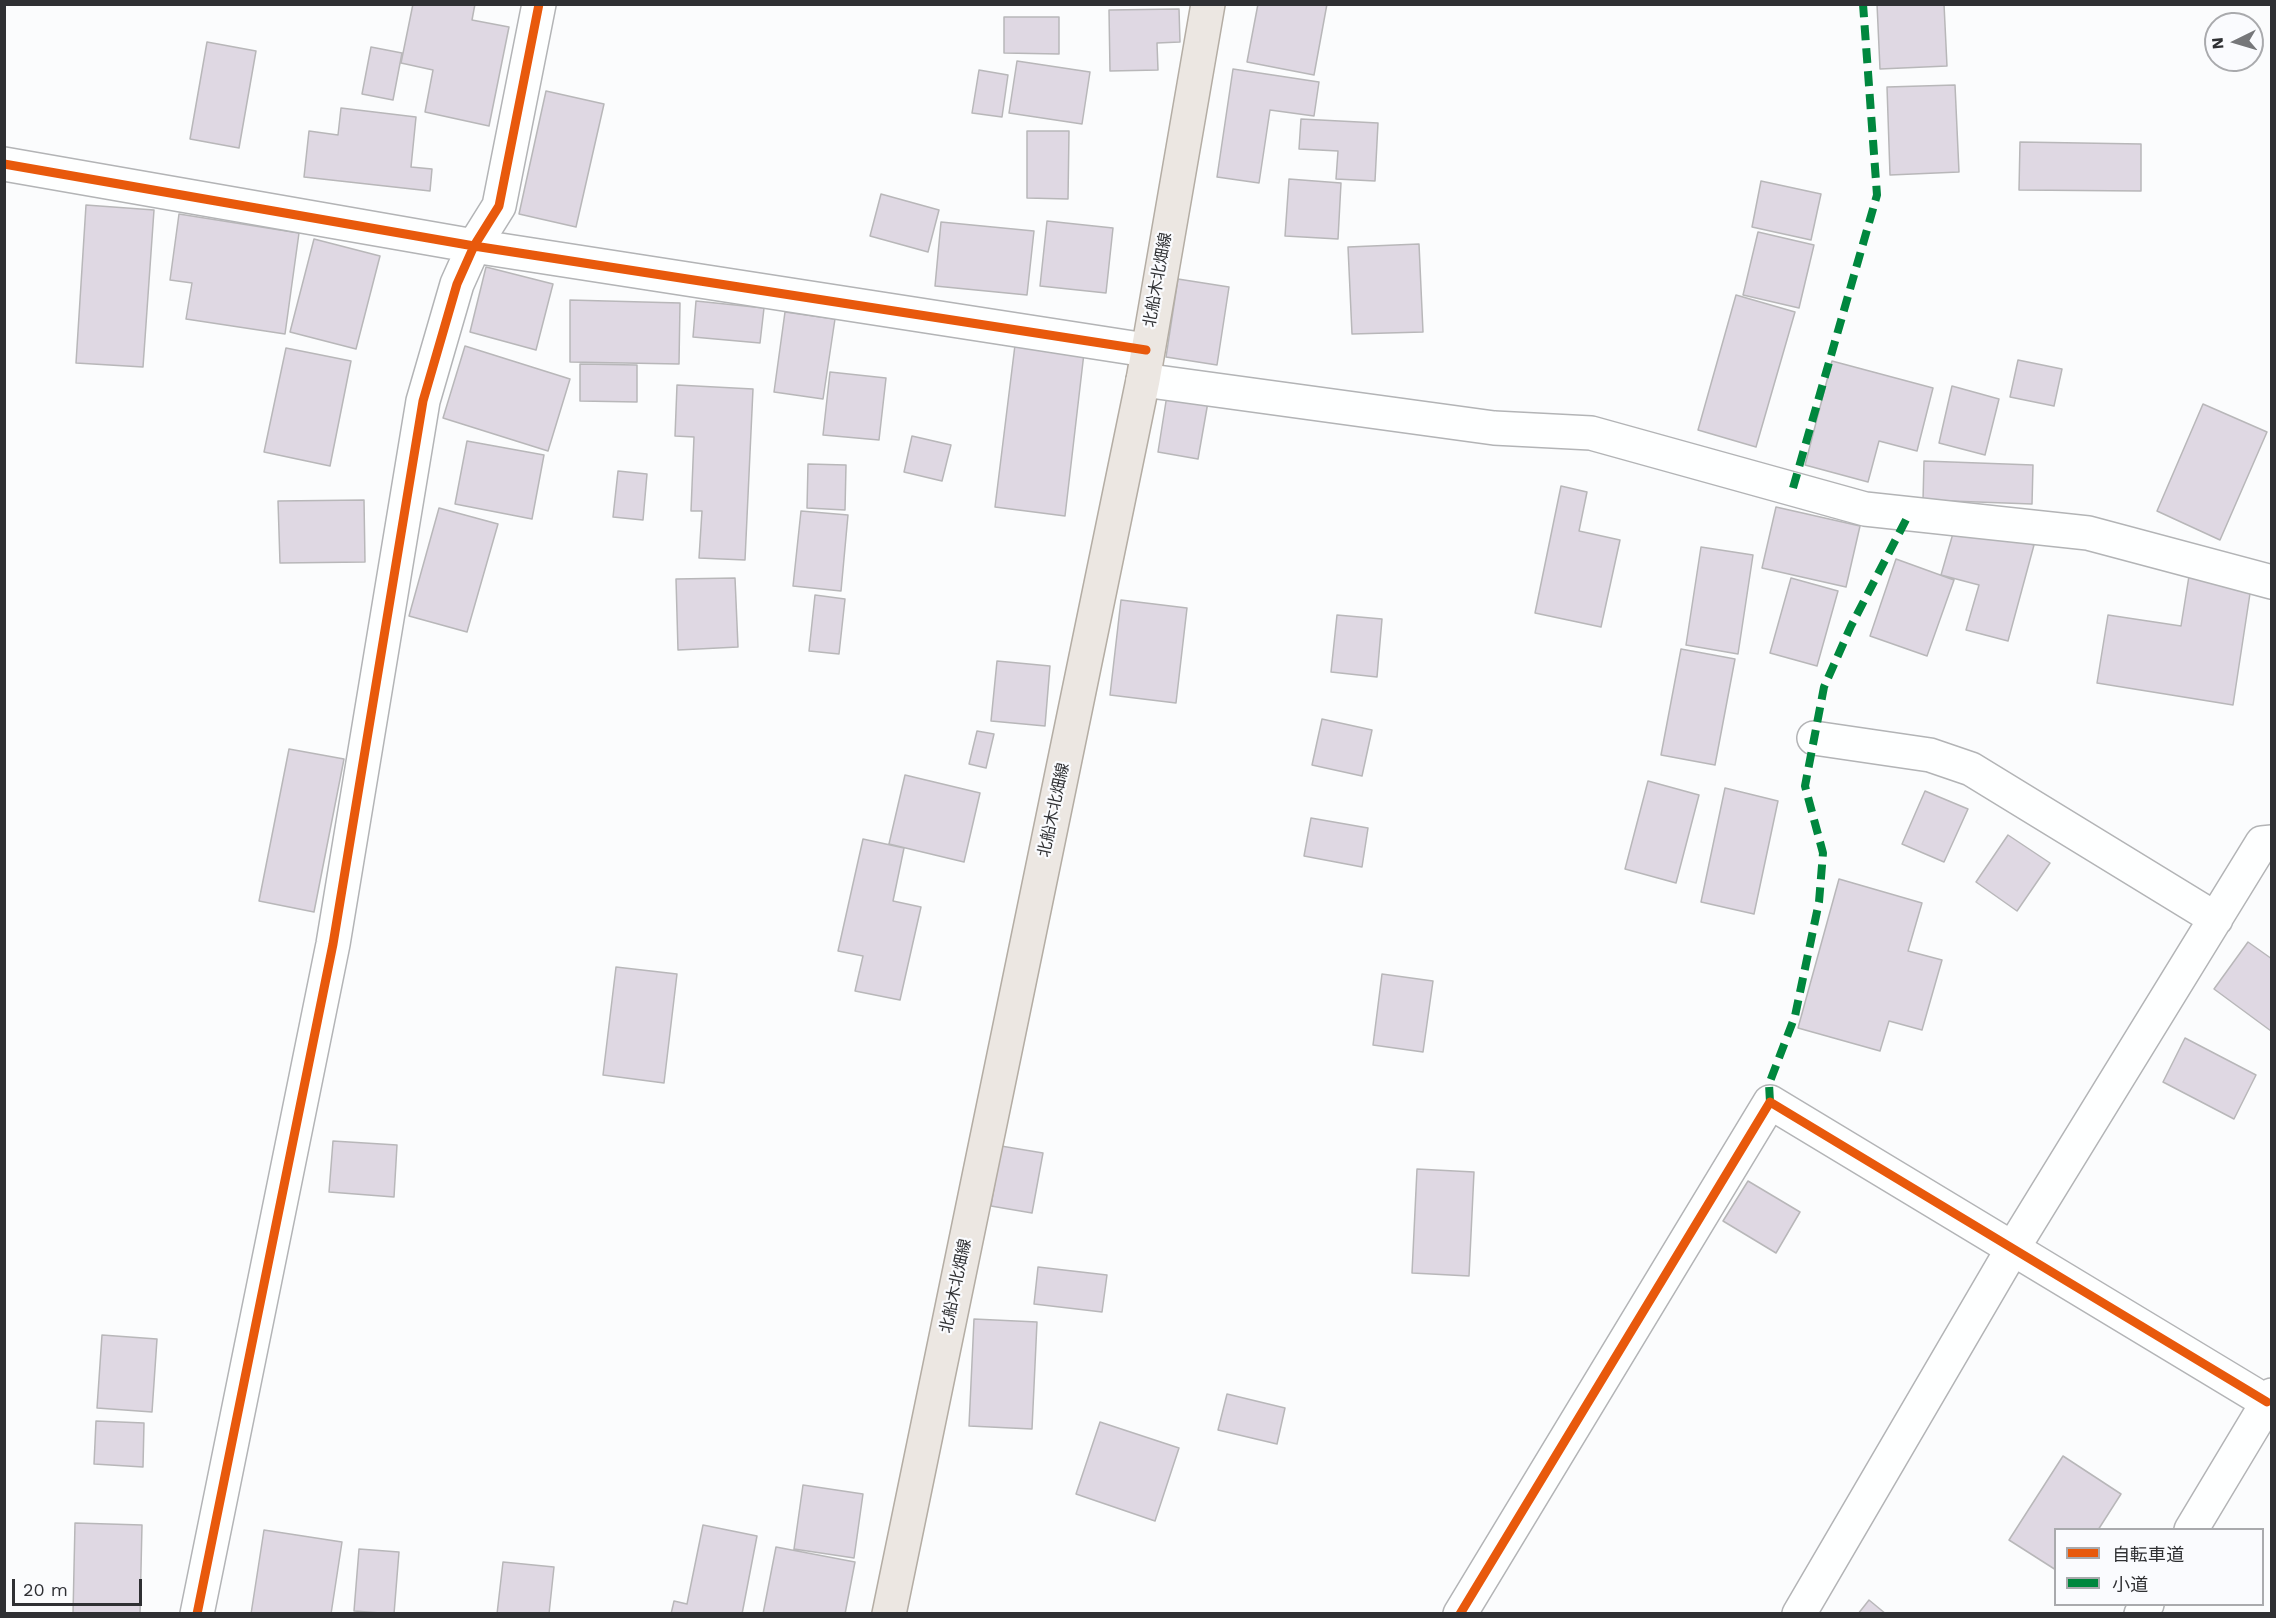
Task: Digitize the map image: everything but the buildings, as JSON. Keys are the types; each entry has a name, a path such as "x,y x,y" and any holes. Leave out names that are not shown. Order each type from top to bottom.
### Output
{"main road":[{"name":"北船木北畑線","path":"889,1614 1144,365 1208,4"}],"street":[{"path":"197,1614 333,944 423,401 457,284 474,246 499,206 539,4"},
{"path":"4,164 1494,428 1591,433 1865,509 2088,533 2271,582"},
{"path":"1814,738 1930,755 1971,769 2216,919"},
{"path":"1799,1614 2013,1248 2262,843 2271,842"},
{"path":"1460,1614 1770,1102 2269,1398 2192,1528"}],"marked path":[{"path":"1793,488 1877,195 1863,4"},
{"path":"1770,1102 1769,1084 1795,1016 1819,902 1823,853 1805,786 1824,687 1851,626 1909,514"}],"cycle path":[{"path":"197,1614 333,944 423,401 457,284 474,246 499,206 539,4"},
{"path":"4,164 474,246 1146,350"},
{"path":"1460,1614 1770,1102 2267,1402"}]}
